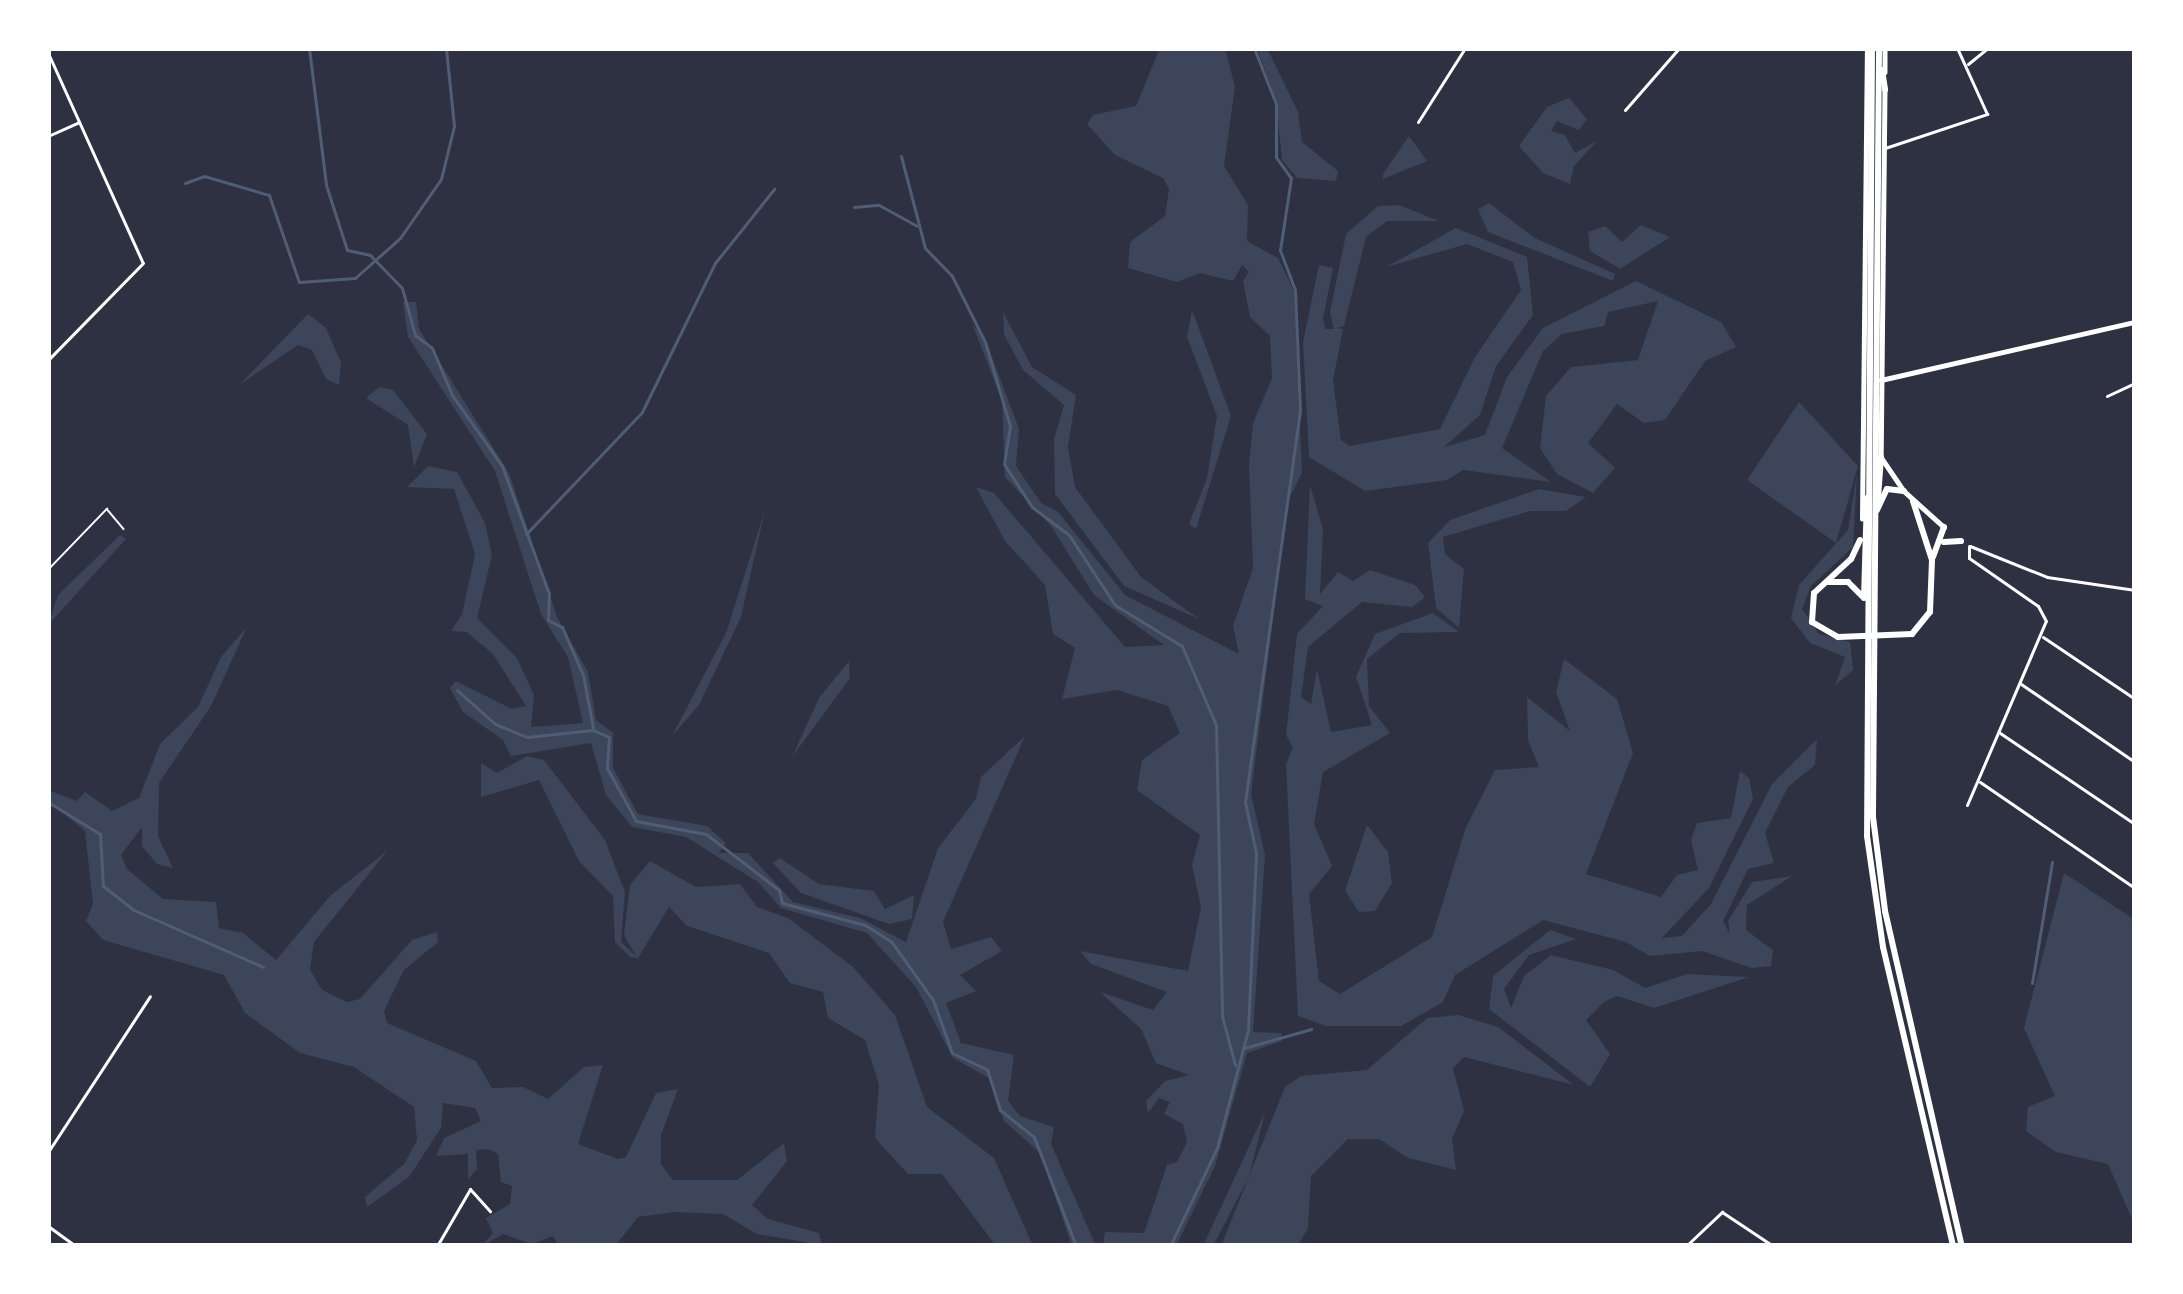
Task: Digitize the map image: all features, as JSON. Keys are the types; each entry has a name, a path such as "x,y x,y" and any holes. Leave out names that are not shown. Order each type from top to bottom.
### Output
{"highway":[{"path":"1876,48 1885,90"},
{"path":"1876,48 1869,487 1874,897 1957,1246"},
{"path":"1870,628 1873,286"},
{"path":"1874,520 1881,457"},
{"path":"1869,487 1860,539 1870,628"},
{"path":"1874,520 1886,490 1904,491"},
{"path":"1860,539 1851,560 1819,586 1809,612 1823,634 1904,637 1929,614 1929,536 1913,501"},
{"path":"1929,536 1944,527"},
{"path":"1932,560 1944,527"},
{"path":"1941,543 1965,543"},
{"path":"1819,586 1845,581 1865,602"}],"street":[{"path":"1418,122 1465,48"},
{"path":"1625,110 1679,48"},
{"path":"1862,519 1876,48"},
{"path":"1883,148 1988,115 1957,48"},
{"path":"1966,65 1988,48"},
{"path":"48,53 143,262 48,360"},
{"path":"1885,90 1881,457 1913,501 1965,543 2053,578 2135,590"},
{"path":"48,136 80,121"},
{"path":"1881,380 2135,322"},
{"path":"2107,396 2135,383"},
{"path":"1965,543 1969,558 2044,612 2041,636 1967,806"},
{"path":"2041,636 2135,699"},
{"path":"2020,683 2135,762"},
{"path":"1999,732 2135,824"},
{"path":"1978,781 2135,888"},
{"path":"48,1152 150,996"},
{"path":"436,1246 467,1191 490,1211"},
{"path":"1686,1246 1722,1212 1773,1246"},
{"path":"48,1226 76,1246"}],"path":[{"path":"48,570 107,509 124,529"}],"shaded area":[{"path":"1160,48 1225,48 1235,87 1224,166 1248,205 1247,241 1278,258 1294,291 1302,473 1288,500 1251,794 1265,855 1253,1032 1281,1033 1282,1041 1247,1053 1215,1166 1176,1246 1103,1246 1105,1232 1144,1233 1167,1165 1177,1162 1187,1142 1183,1124 1164,1114 1170,1102 1159,1098 1148,1113 1146,1101 1165,1081 1189,1075 1156,1063 1141,1029 1100,992 1153,1010 1167,992 1091,964 1080,951 1188,971 1201,907 1192,865 1200,835 1137,790 1142,760 1180,733 1168,706 1117,690 1062,699 1075,648 1053,634 1045,585 1005,541 976,487 994,493 1125,647 1164,645 1094,595 1051,526 1005,477 1002,401 972,323 986,341 1019,429 1016,466 1041,503 1058,512 1125,595 1239,654 1233,626 1253,568 1249,465 1253,423 1272,378 1270,336 1250,317 1243,281 1249,272 1242,265 1233,281 1200,273 1177,282 1128,268 1130,242 1165,216 1169,189 1163,178 1115,155 1087,124 1093,115 1136,106"},
{"path":"1257,48 1267,48 1298,112 1302,142 1338,171 1336,181 1297,178 1282,160 1276,100"},
{"path":"1569,98 1587,119 1579,130 1557,121 1551,131 1565,135 1575,153 1597,141 1574,166 1570,184 1543,173 1519,146 1547,107"},
{"path":"1409,136 1427,161 1383,179 1383,174"},
{"path":"1489,203 1535,238 1615,274 1613,281 1488,232 1478,209"},
{"path":"1399,205 1439,221 1387,221 1366,237 1344,326 1337,328 1343,329 1333,380 1341,440 1350,446 1440,429 1475,357 1521,290 1513,262 1467,244 1386,267 1456,228 1527,257 1533,315 1496,366 1480,415 1444,447 1485,435 1507,377 1543,328 1636,281 1721,322 1736,347 1705,361 1665,420 1644,423 1617,404 1588,443 1615,468 1593,493 1557,474 1540,448 1546,396 1571,367 1638,360 1658,301 1608,312 1604,326 1562,334 1543,351 1502,448 1551,482 1463,470 1447,480 1365,491 1309,457 1303,342 1319,265 1333,268 1323,319 1326,329 1334,329 1330,312 1346,234 1378,206"},
{"path":"1641,225 1670,237 1620,269 1590,251 1588,232 1605,226 1622,242"},
{"path":"403,302 416,302 419,329 509,473 557,617 588,672 596,720 613,733 613,768 638,814 707,826 726,843 719,853 748,853 793,902 860,918 906,942 938,848 976,799 981,777 1025,736 943,922 951,949 991,937 1002,951 960,975 976,991 946,1003 961,1043 1014,1055 1008,1101 1020,1116 1054,1127 1051,1144 1096,1246 1072,1246 1040,1153 1004,1121 989,1078 953,1058 916,987 867,933 781,908 758,882 686,837 632,827 606,795 591,743 511,756 503,740 463,712 450,688 456,681 512,709 526,706 493,654 467,632 451,631 462,614 475,554 454,489 407,487 428,466 457,472 485,523 492,555 477,618 517,658 534,695 531,727 583,723 568,657 541,614 495,471 408,337"},
{"path":"1192,310 1231,416 1196,529 1189,524 1207,478 1217,416 1187,337"},
{"path":"1003,312 1032,367 1076,395 1068,447 1075,487 1141,577 1199,619 1124,586 1055,494 1054,439 1064,405 1023,370 1004,334"},
{"path":"308,314 326,328 341,363 339,385 326,379 312,350 298,345 239,385"},
{"path":"379,387 393,390 427,434 414,467 408,425 366,398"},
{"path":"1799,402 1858,466 1836,543 1747,480"},
{"path":"1857,473 1853,547 1811,586 1802,609 1819,634 1850,642 1853,670 1835,686 1845,657 1810,643 1791,618 1799,585 1848,530"},
{"path":"1310,485 1323,529 1320,594 1338,572 1353,581 1370,570 1415,585 1425,597 1412,607 1362,602 1308,647 1301,697 1311,704 1317,669 1331,732 1372,725 1356,677 1375,634 1433,613 1459,632 1400,633 1367,659 1369,706 1390,733 1323,772 1314,824 1332,866 1309,894 1319,981 1340,994 1432,937 1466,827 1495,770 1539,767 1528,740 1527,697 1570,731 1556,692 1564,659 1617,699 1633,753 1586,874 1661,897 1677,875 1698,870 1691,840 1697,823 1731,818 1740,771 1749,778 1753,799 1709,888 1662,938 1682,936 1711,904 1772,784 1817,739 1815,765 1788,787 1765,833 1774,863 1748,869 1723,921 1730,934 1728,921 1752,882 1792,876 1747,905 1746,930 1773,950 1771,966 1752,968 1702,951 1650,956 1626,942 1543,920 1455,975 1443,1002 1401,1026 1326,1026 1298,1016 1286,764 1293,748 1286,735 1297,634 1323,606 1305,599"},
{"path":"1539,489 1586,497 1566,511 1530,511 1443,537 1445,554 1464,569 1459,628 1436,608 1428,543 1450,520"},
{"path":"765,510 741,617 699,705 672,736 726,633"},
{"path":"120,535 126,539 48,625 58,595"},
{"path":"247,627 211,706 159,783 158,836 173,868 157,864 142,846 142,827 121,855 127,869 163,899 216,902 219,928 243,933 276,960 330,896 388,850 314,942 310,969 322,990 347,1002 360,999 412,940 437,932 438,942 404,970 384,1011 387,1023 476,1061 492,1088 523,1087 548,1099 584,1067 603,1065 578,1144 618,1159 626,1157 656,1093 678,1089 661,1135 661,1164 673,1180 737,1180 784,1143 787,1161 752,1205 768,1219 819,1233 822,1245 757,1234 723,1214 675,1212 638,1217 615,1246 559,1246 553,1236 532,1244 503,1234 482,1246 493,1233 486,1218 510,1204 512,1186 501,1182 498,1154 488,1149 476,1150 477,1169 468,1179 468,1154 436,1156 444,1138 481,1121 475,1108 443,1103 441,1128 409,1177 367,1207 365,1197 404,1164 417,1140 414,1107 354,1067 300,1053 245,1013 224,975 103,940 86,921 93,904 85,831 48,800 48,790 77,801 85,792 112,811 139,798 160,744 198,707 221,657"},
{"path":"849,661 850,678 792,757 819,698"},
{"path":"527,756 544,760 605,840 625,892 621,942 636,956 624,935 630,885 650,861 696,887 740,884 757,907 788,918 853,967 895,1015 927,1107 994,1158 1033,1246 996,1246 942,1174 908,1174 875,1138 879,1085 865,1040 828,1018 823,992 790,983 769,953 687,926 669,907 638,958 630,957 615,942 613,896 579,861 539,780 481,797 481,763 497,773"},
{"path":"1367,825 1388,852 1392,883 1375,911 1359,912 1345,891"},
{"path":"780,858 819,884 874,891 885,909 914,895 912,919 889,924 801,893 773,863"},
{"path":"2064,873 2135,920 2135,1226 2108,1164 2056,1152 2026,1131 2028,1107 2055,1096 2024,1028"},
{"path":"1550,930 1576,939 1529,955 1504,989 1511,1008 1524,976 1551,955 1613,970 1645,988 1687,974 1749,977 1654,1008 1617,996 1604,1002 1586,1020 1610,1054 1590,1087 1489,1009 1493,976"},
{"path":"1458,1015 1498,1027 1574,1085 1464,1057 1453,1068 1464,1111 1452,1139 1456,1170 1408,1158 1379,1139 1348,1139 1311,1176 1308,1228 1298,1246 1221,1246 1285,1087 1301,1076 1367,1070 1427,1018"},
{"path":"1265,1112 1249,1177 1214,1244 1203,1246"}],"waterway":[{"path":"309,48 326,185 347,250 370,255 402,288 415,335 432,348 452,395 502,466 549,594 548,620 562,627 583,675 593,728"},
{"path":"185,183 204,176 269,195 299,282 355,278 400,238 441,179 454,126 446,48"},
{"path":"1170,1246 1217,1148 1248,1030 1256,853 1245,802 1300,410 1295,290 1280,250 1291,178 1276,157 1276,104 1254,48"},
{"path":"901,156 925,248 952,276 985,342 1010,426 1004,464 1032,507 1069,535 1115,605 1182,646 1216,725 1222,1016 1235,1065"},
{"path":"526,534 642,412 715,263 774,189"},
{"path":"854,207 879,205 917,226"},
{"path":"457,690 495,724 527,737 593,730"},
{"path":"593,730 609,737 607,768 636,821 706,834 779,890 782,903 865,925 891,941 933,1000 952,1053 987,1069 1000,1110 1034,1137 1076,1246"},
{"path":"48,802 100,834 103,886 134,910 263,967"},
{"path":"2032,983 2052,862"},
{"path":"1244,1048 1311,1029"}]}
